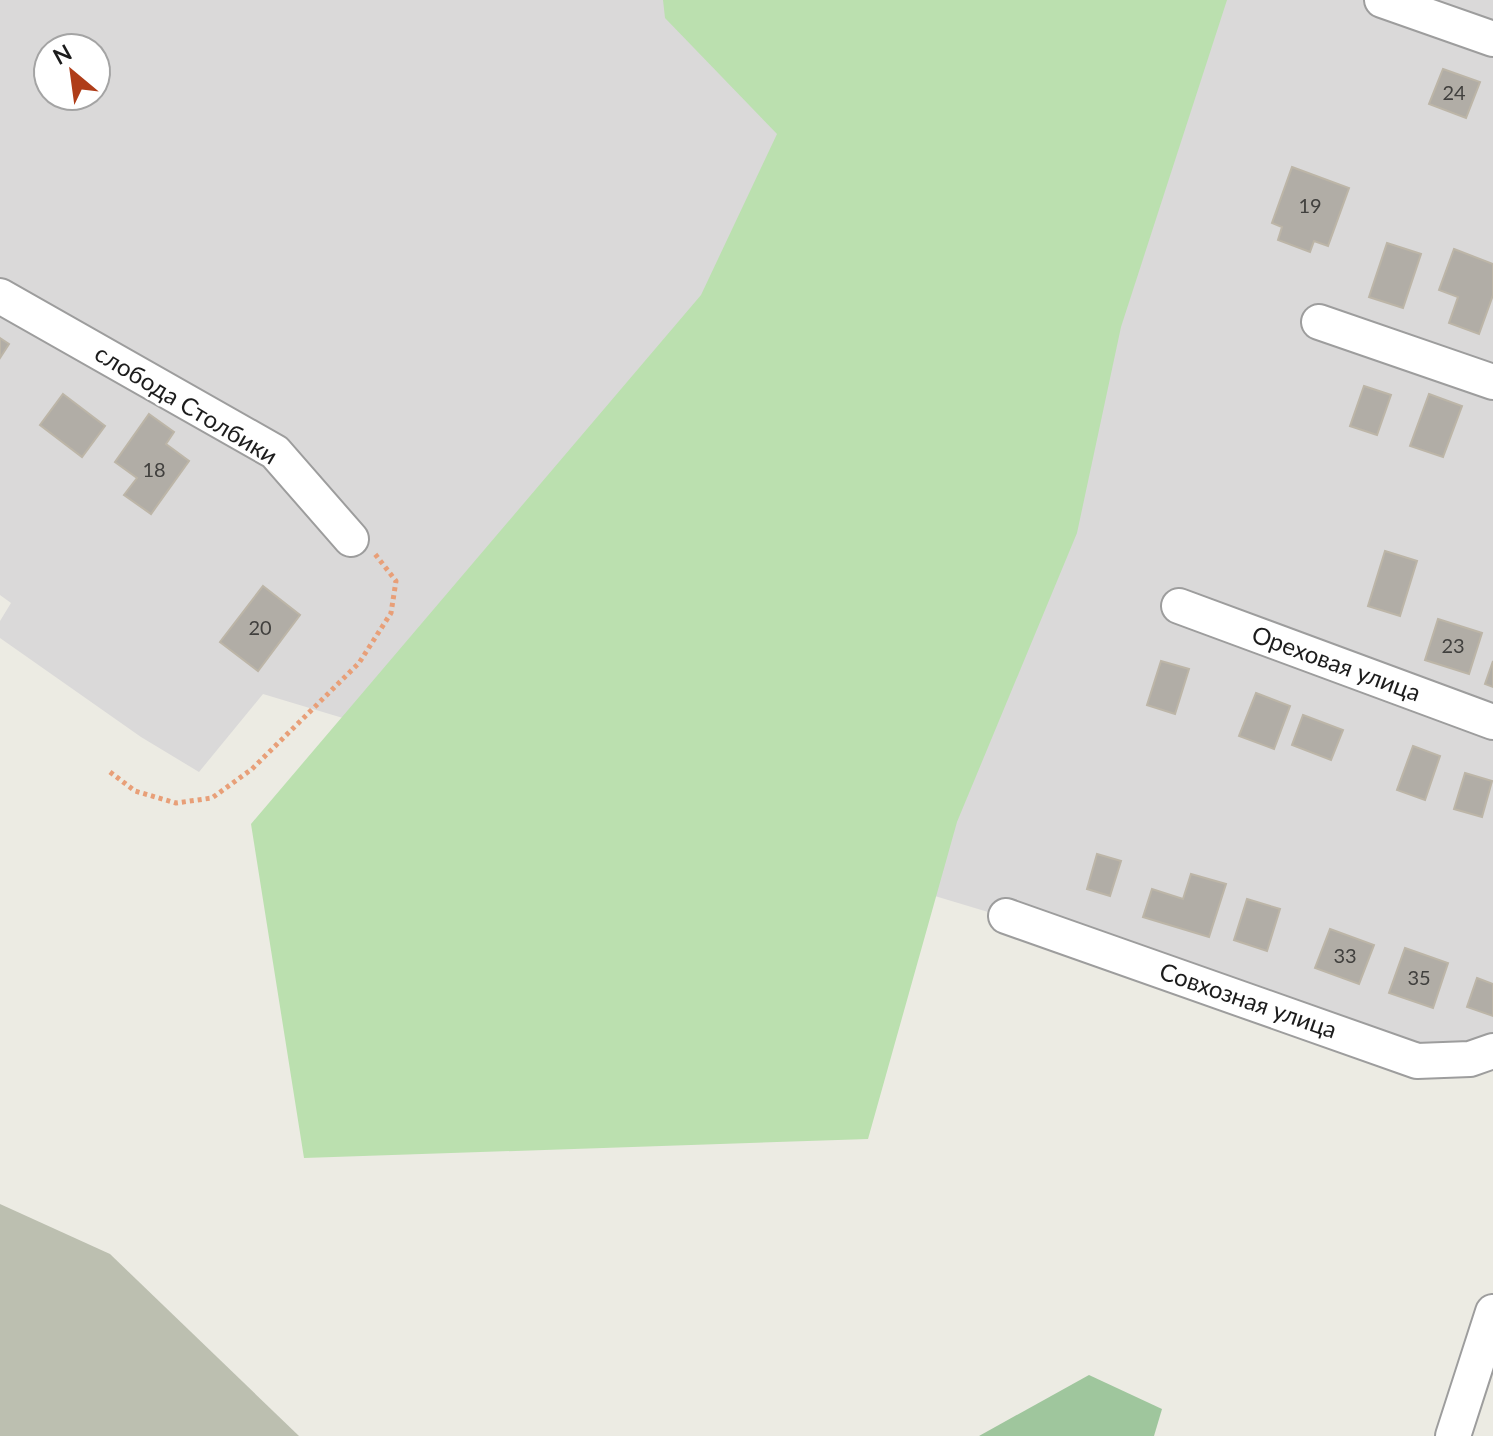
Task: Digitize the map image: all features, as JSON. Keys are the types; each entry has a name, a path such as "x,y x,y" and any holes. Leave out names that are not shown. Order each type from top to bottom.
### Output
{"street":[{"path":"1382,0 1493,39"},
{"name":"слобода Столбики","path":"0,296 275,452 351,539"},
{"path":"1319,322 1493,382"},
{"name":"Ореховая улица","path":"1179,606 1493,722"},
{"name":"Совхозная улица","path":"1006,916 1417,1061 1470,1059 1493,1051"},
{"path":"1453,1436 1493,1312"}],"path":[{"path":"110,772 135,791 176,803 212,798 252,769 359,663 391,613 396,581 379,557 351,539"}],"shaded area":[{"path":"0,0 1493,0 1493,1037 1470,1057 263,694 199,772 141,737 0,638 0,621 11,603 0,595"},
{"path":"0,1204 110,1254 299,1436 0,1436"}],"green space":[{"path":"663,0 1227,0 1121,327 1077,533 957,822 868,1139 304,1158 251,824 701,295 777,134 665,18"},
{"path":"1089,1375 1162,1409 1154,1436 979,1436"}],"building":[{"path":"1443,69 1480,82 1466,118 1429,104"},
{"path":"1292,167 1349,188 1328,246 1314,241 1310,252 1278,240 1282,227 1272,223"},
{"path":"1387,243 1421,254 1403,308 1369,297"},
{"path":"1454,249 1493,264 1493,295 1479,334 1449,323 1458,297 1439,290"},
{"path":"0,338 9,344 0,358"},
{"path":"1364,386 1391,395 1377,435 1350,426"},
{"path":"63,394 105,426 82,457 40,425"},
{"path":"1429,394 1462,406 1443,457 1410,446"},
{"path":"149,414 174,432 166,444 189,461 151,514 124,495 137,478 115,462"},
{"path":"1385,551 1417,561 1400,616 1368,606"},
{"path":"263,586 300,615 258,671 220,642"},
{"path":"1438,619 1482,633 1469,674 1425,660"},
{"path":"1161,661 1189,669 1175,714 1147,705"},
{"path":"1493,661 1493,687 1485,684"},
{"path":"1256,693 1290,706 1274,749 1239,736"},
{"path":"1303,715 1343,730 1331,760 1292,745"},
{"path":"1413,746 1440,756 1425,800 1397,790"},
{"path":"1465,773 1492,781 1482,817 1454,809"},
{"path":"1097,854 1121,861 1110,896 1087,889"},
{"path":"1191,874 1226,884 1209,937 1143,917 1152,889 1183,899"},
{"path":"1247,899 1280,909 1267,951 1234,940"},
{"path":"1330,929 1374,945 1359,984 1315,968"},
{"path":"1405,948 1448,963 1433,1008 1389,993"},
{"path":"1477,978 1493,984 1493,1016 1467,1007"}]}
